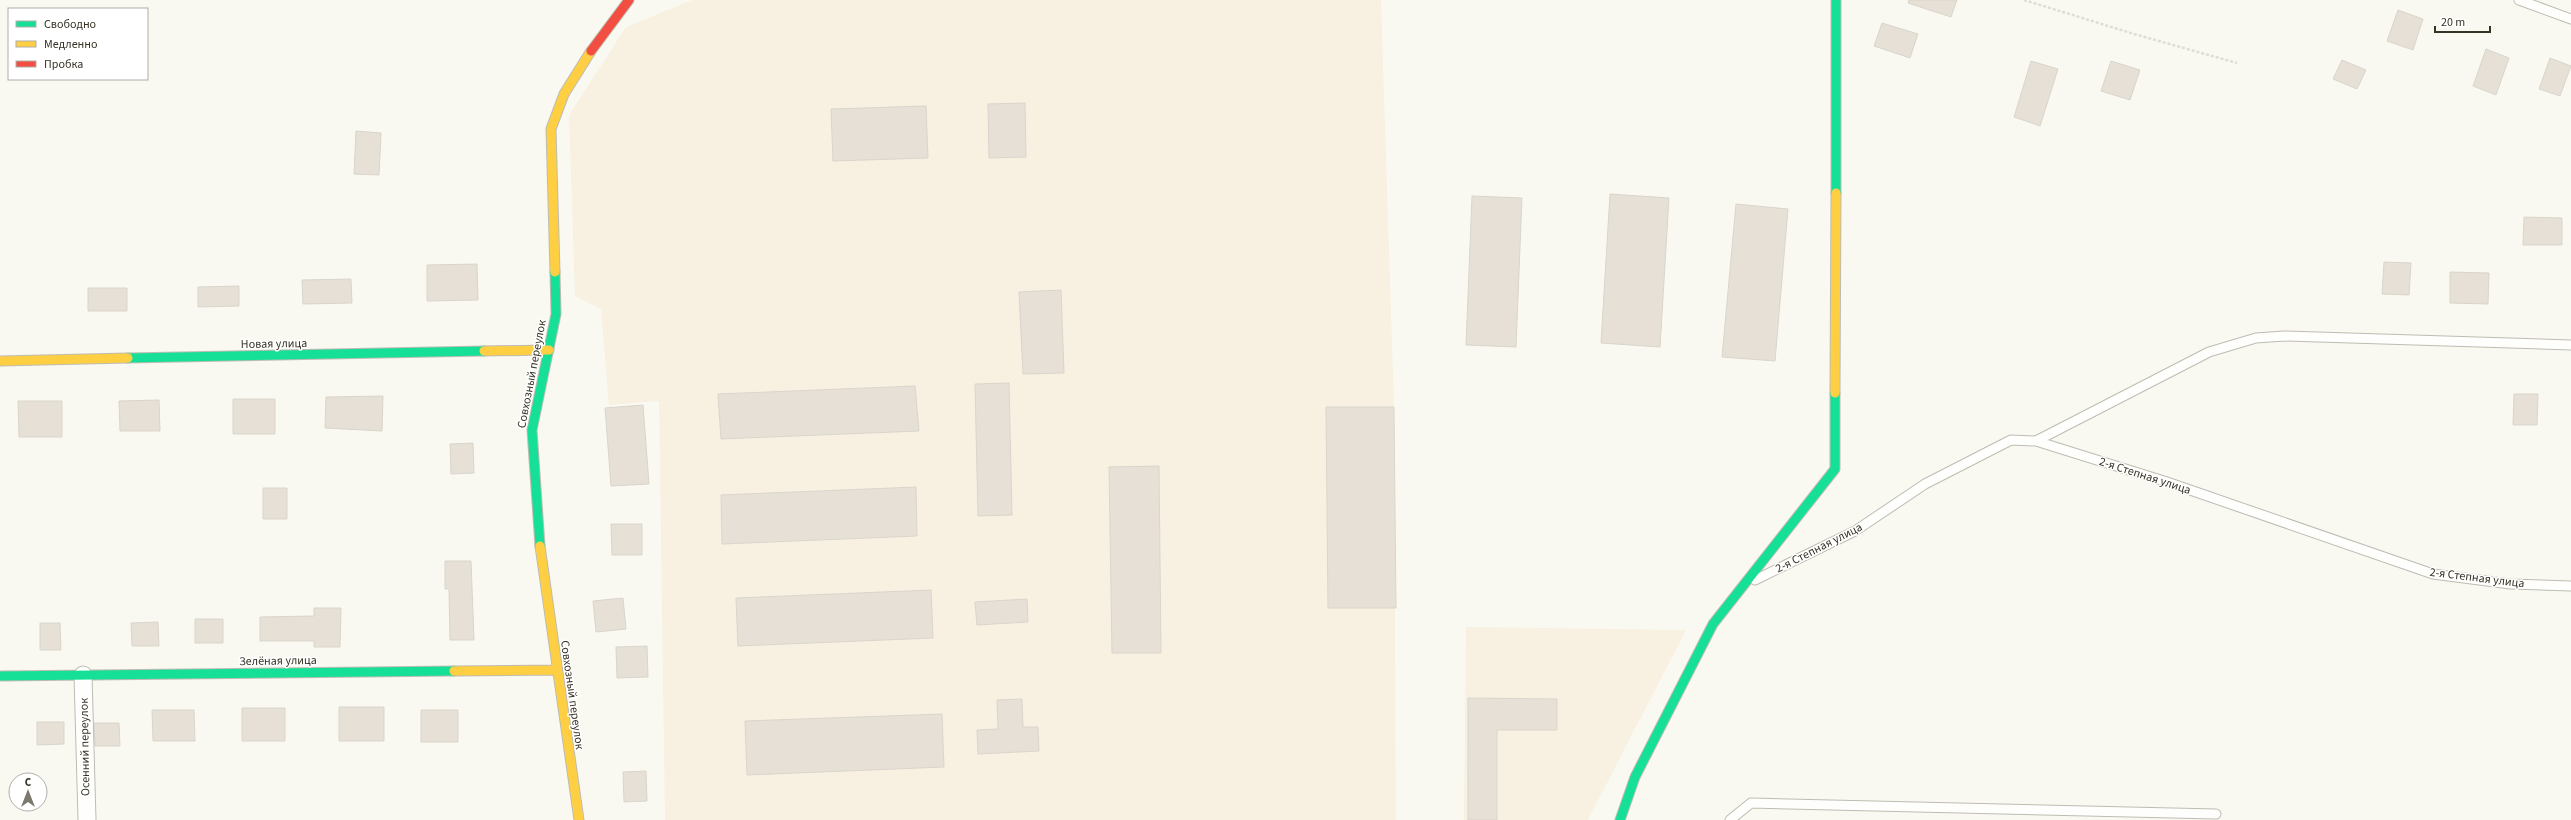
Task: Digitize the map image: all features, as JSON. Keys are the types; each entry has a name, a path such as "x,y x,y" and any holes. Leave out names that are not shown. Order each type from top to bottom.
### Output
{"street":[{"name":"Совхозный переулок","path":"579,820 556,670 537,523 532,430 556,314 551,129 557,106 572,76 629,0"},
{"path":"1620,820 1635,777 1713,624 1835,469 1836,0"},
{"name":"Новая улица","path":"0,361 549,350"},
{"name":"Зелёная улица","path":"0,676 556,670"},
{"name":"Осенний переулок","path":"83,675 87,820"}],"lane":[{"path":"2519,0 2571,19"},
{"path":"2036,441 2209,352 2256,338 2284,336 2571,345"},
{"name":"2-я Степная улица","path":"1745,585 1855,531 1925,484 2011,440 2036,441 2167,482 2433,574 2510,584 2571,586"},
{"path":"1730,820 1751,803 2216,814"}],"path":[{"path":"2024,0 2237,63"}],"shaded area":[{"path":"692,0 1381,0 1394,407 1396,820 665,820 659,401 609,405 601,309 575,296 569,115 626,27"},
{"path":"1466,627 1686,630 1588,820 1464,820"}],"building":[{"path":"1909,0 1957,0 1951,17 1908,3"},
{"path":"2398,10 2423,19 2413,50 2387,41"},
{"path":"1882,23 1918,34 1910,58 1874,46"},
{"path":"2486,49 2509,58 2496,95 2473,86"},
{"path":"2550,58 2571,66 2560,96 2539,89"},
{"path":"2342,60 2366,70 2357,89 2333,79"},
{"path":"2031,61 2058,69 2040,126 2014,117"},
{"path":"2111,61 2140,70 2130,100 2101,91"},
{"path":"1025,103 1026,157 989,158 988,104"},
{"path":"926,106 928,158 833,161 831,109"},
{"path":"356,131 381,133 379,175 354,174"},
{"path":"1610,194 1669,198 1660,347 1601,343"},
{"path":"1472,196 1522,198 1516,347 1466,345"},
{"path":"1736,204 1788,209 1775,361 1722,357"},
{"path":"2524,217 2562,218 2562,245 2523,245"},
{"path":"2384,262 2411,263 2409,295 2382,294"},
{"path":"477,264 478,300 427,301 427,265"},
{"path":"2450,272 2489,273 2488,304 2450,303"},
{"path":"351,279 352,303 303,304 302,280"},
{"path":"239,286 239,306 198,307 198,287"},
{"path":"88,288 127,288 127,311 88,311"},
{"path":"1061,290 1064,373 1023,374 1019,292"},
{"path":"1009,383 1012,515 978,516 975,384"},
{"path":"915,386 919,431 721,439 718,394"},
{"path":"2514,394 2538,394 2537,425 2513,425"},
{"path":"383,396 382,431 325,428 326,397"},
{"path":"233,399 275,399 275,434 233,434"},
{"path":"159,400 160,431 120,431 119,401"},
{"path":"18,401 62,401 62,437 19,437"},
{"path":"643,405 649,484 611,486 605,408"},
{"path":"1326,407 1394,407 1396,608 1328,608"},
{"path":"473,443 474,473 451,474 450,444"},
{"path":"1159,466 1161,653 1112,653 1109,467"},
{"path":"916,487 917,536 722,544 721,495"},
{"path":"263,488 287,488 287,519 263,519"},
{"path":"611,524 642,524 642,555 612,555"},
{"path":"445,561 471,561 474,640 450,640 449,589 445,589"},
{"path":"931,590 933,638 738,646 736,598"},
{"path":"623,598 626,629 596,632 593,601"},
{"path":"1027,599 1028,622 977,625 975,602"},
{"path":"314,608 341,608 340,647 314,647 314,641 260,641 260,617 314,616"},
{"path":"195,619 223,619 223,643 195,643"},
{"path":"158,622 159,646 132,646 131,623"},
{"path":"40,623 60,623 61,650 40,650"},
{"path":"647,646 648,677 617,678 616,647"},
{"path":"1468,698 1557,699 1557,730 1497,730 1497,820 1468,820"},
{"path":"1022,699 1023,727 1038,727 1039,751 978,754 977,730 998,729 997,700"},
{"path":"339,707 384,707 384,741 339,741"},
{"path":"242,708 285,708 285,741 242,741"},
{"path":"152,710 194,710 195,741 153,741"},
{"path":"421,710 458,710 458,742 421,742"},
{"path":"942,714 944,767 747,775 745,721"},
{"path":"37,722 64,722 64,744 37,745"},
{"path":"94,723 119,723 120,746 95,746"},
{"path":"646,771 647,801 624,802 623,772"}],"traffic: fast":[{"path":"1836,0 1836,193"},
{"path":"540,546 532,430 556,314 555,272"},
{"path":"128,358 484,351"},
{"path":"1620,820 1635,777 1713,624 1835,469 1835,393"},
{"path":"0,676 454,671"}],"traffic: slow":[{"path":"555,272 551,129 564,94 591,51"},
{"path":"1835,393 1836,193"},
{"path":"484,351 549,350"},
{"path":"0,361 128,358"},
{"path":"540,546 579,820"},
{"path":"454,671 556,670"}],"traffic: jam":[{"path":"591,51 629,0"}]}
